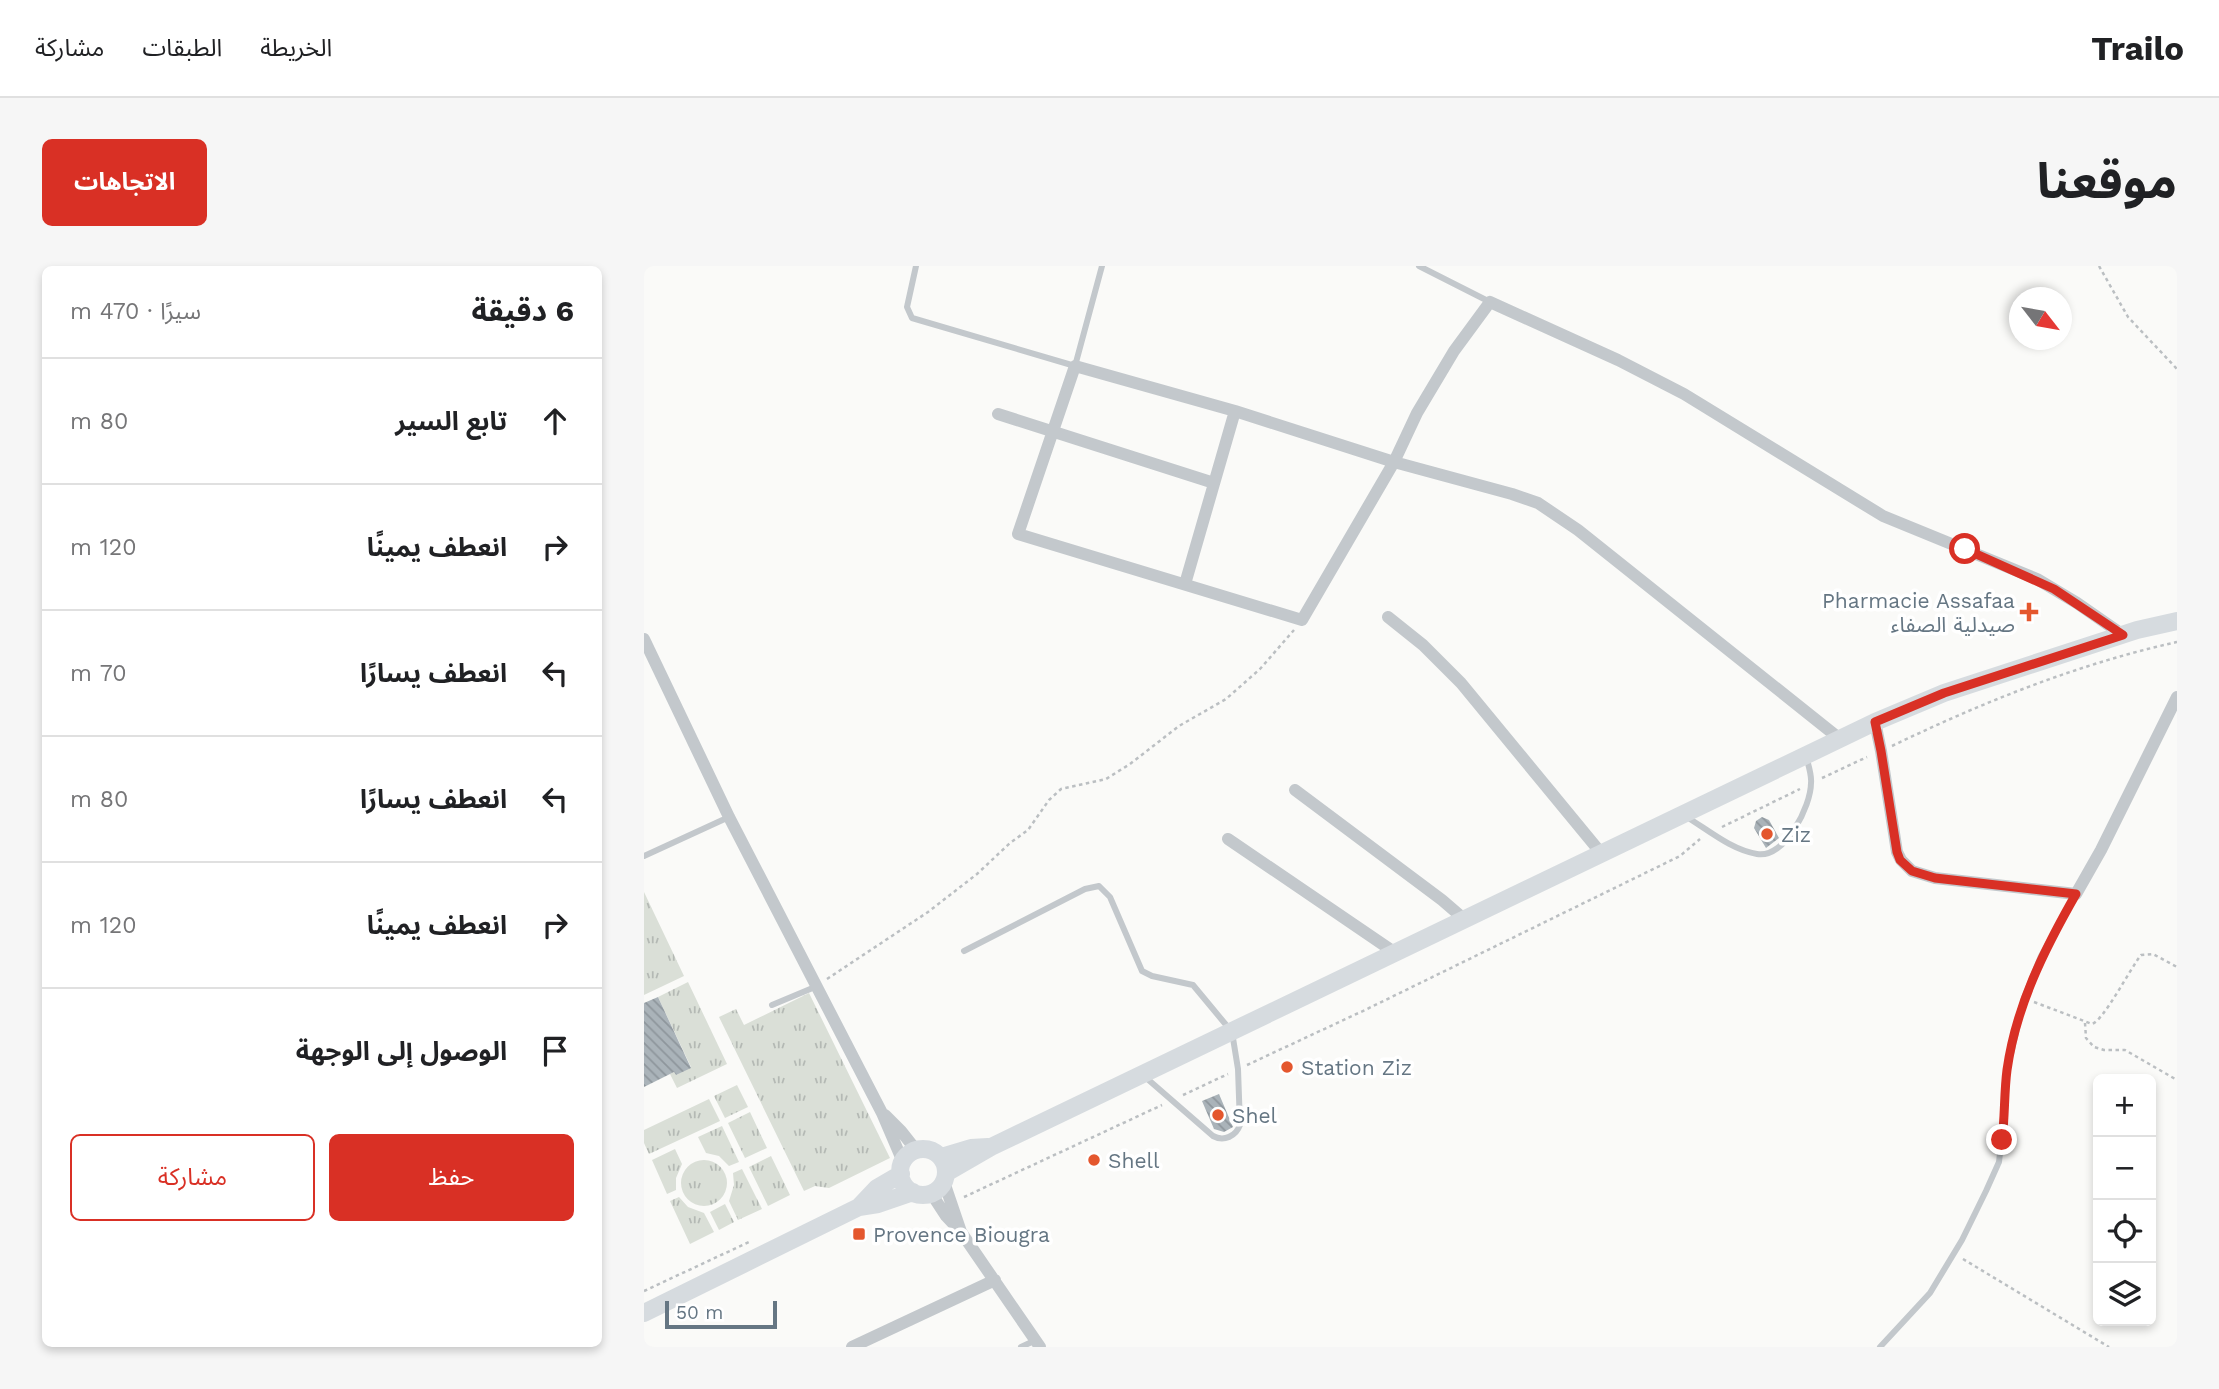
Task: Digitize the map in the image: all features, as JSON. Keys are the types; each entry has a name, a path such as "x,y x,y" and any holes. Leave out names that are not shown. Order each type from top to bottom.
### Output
{"main road":[{"path":"644,1312 859,1207 878,1204 935,1180 992,1147 1875,722 1944,693 2123,635 2177,621"},
{"path":"859,1207 906,1162 934,1151 935,1180"},
{"path":"906,1162 903,1182 935,1180"}],"street":[{"path":"1840,739 1558,515 1538,503 1394,462 1235,411 1075,366 1018,534 1303,620 1394,462 1417,413 1448,361 1490,302 1618,360 1684,394 1883,516 2054,589 2123,635"},
{"path":"1185,584 1235,411"},
{"path":"998,414 1214,483"},
{"path":"1388,617 1423,645 1461,683 1601,853"},
{"path":"644,639 729,817 815,987 881,1113 901,1131 906,1162"},
{"path":"1875,722 1897,852 1906,867 1935,878 2076,894 2101,850 2177,696"},
{"path":"1295,790 1464,919"},
{"path":"1228,839 1394,952"},
{"path":"935,1180 952,1202 961,1232"},
{"path":"935,1180 946,1216 961,1232 1038,1344"},
{"path":"852,1347 995,1280"}],"lane":[{"path":"916,266 907,307 912,318 1075,366 1102,266"},
{"path":"1419,266 1490,302"},
{"path":"1683,815 1745,851 1762,855 1769,853 1783,845 1796,828 1812,783 1805,754"},
{"path":"644,856 729,817"},
{"path":"964,951 1085,889 1099,886 1110,897 1142,971 1152,976 1193,985 1232,1032 1238,1069 1240,1125 1233,1135 1218,1138 1213,1136 1142,1075"},
{"path":"1880,1347 1930,1293 1954,1254 1999,1162 2006,1109 2007,1071 2024,998 2037,964 2076,894"},
{"path":"772,1005 815,987"},
{"path":"1021,1347 1038,1344"}],"path":[{"path":"2099,266 2128,317 2177,369"},
{"path":"815,987 928,912 976,874 1028,830 1049,800 1061,789 1106,779 1179,726 1226,699 1260,669 1303,620"},
{"path":"952,1202 1365,1010 1680,856 1712,832 2005,694 2143,650 2177,642"},
{"path":"2024,998 2092,1024 2098,1022 2141,955 2153,954 2177,967"},
{"path":"2085,1022 2086,1038 2094,1047 2124,1050 2177,1080"},
{"path":"1954,1254 2109,1347"}],"green space":[{"path":"644,892 684,976 644,995"},
{"path":"688,982 727,1064 677,1088 670,1074 674,1072 676,1075 691,1067 658,997"},
{"path":"809,993 890,1158 829,1188 815,1186 804,1191 719,1017 736,1009 744,1025"},
{"path":"737,1085 748,1107 725,1118 714,1096"},
{"path":"709,1099 720,1121 649,1154 644,1143 644,1130"},
{"path":"750,1112 767,1148 745,1158 728,1123"},
{"path":"722,1126 739,1162 729,1166 719,1156 706,1153 698,1137"},
{"path":"675,1149 682,1164 676,1178 676,1190 667,1194 652,1160"},
{"path":"771,1156 790,1195 768,1206 749,1167"},
{"path":"704,1160 713,1161 720,1167 726,1174 726,1192 720,1199 713,1205 704,1206 695,1205 688,1199 682,1192 681,1183 682,1174 688,1167 695,1161"},
{"path":"742,1169 762,1209 738,1220 729,1201 734,1185 733,1173"},
{"path":"679,1197 688,1207 704,1213 714,1232 690,1244 670,1201"},
{"path":"725,1204 734,1222 719,1230 710,1212"}],"building":[{"name":"Ziz","path":"1762,817 1769,820 1779,838 1766,848 1754,828 1756,821"},
{"path":"658,997 691,1068 676,1075 674,1072 644,1087 644,1003"},
{"name":"Shel","path":"1219,1094 1233,1127 1224,1132 1214,1129 1202,1101"}],"place":[{"name":"Pharmacie Assafaa صيدلية الصفاء","path":"2029,612"},
{"name":"Ziz","path":"1767,834"},
{"name":"Station Ziz","path":"1287,1067"},
{"name":"Shel","path":"1218,1115"},
{"name":"Shell","path":"1094,1160"},
{"name":"Provence Biougra","path":"859,1234"}],"route":[{"path":"1965,549 2037,579 2123,635 1944,693 1875,722 1897,852 1906,867 1935,878 2076,894 2033,973 2024,998 2007,1071 2002,1140"}]}
